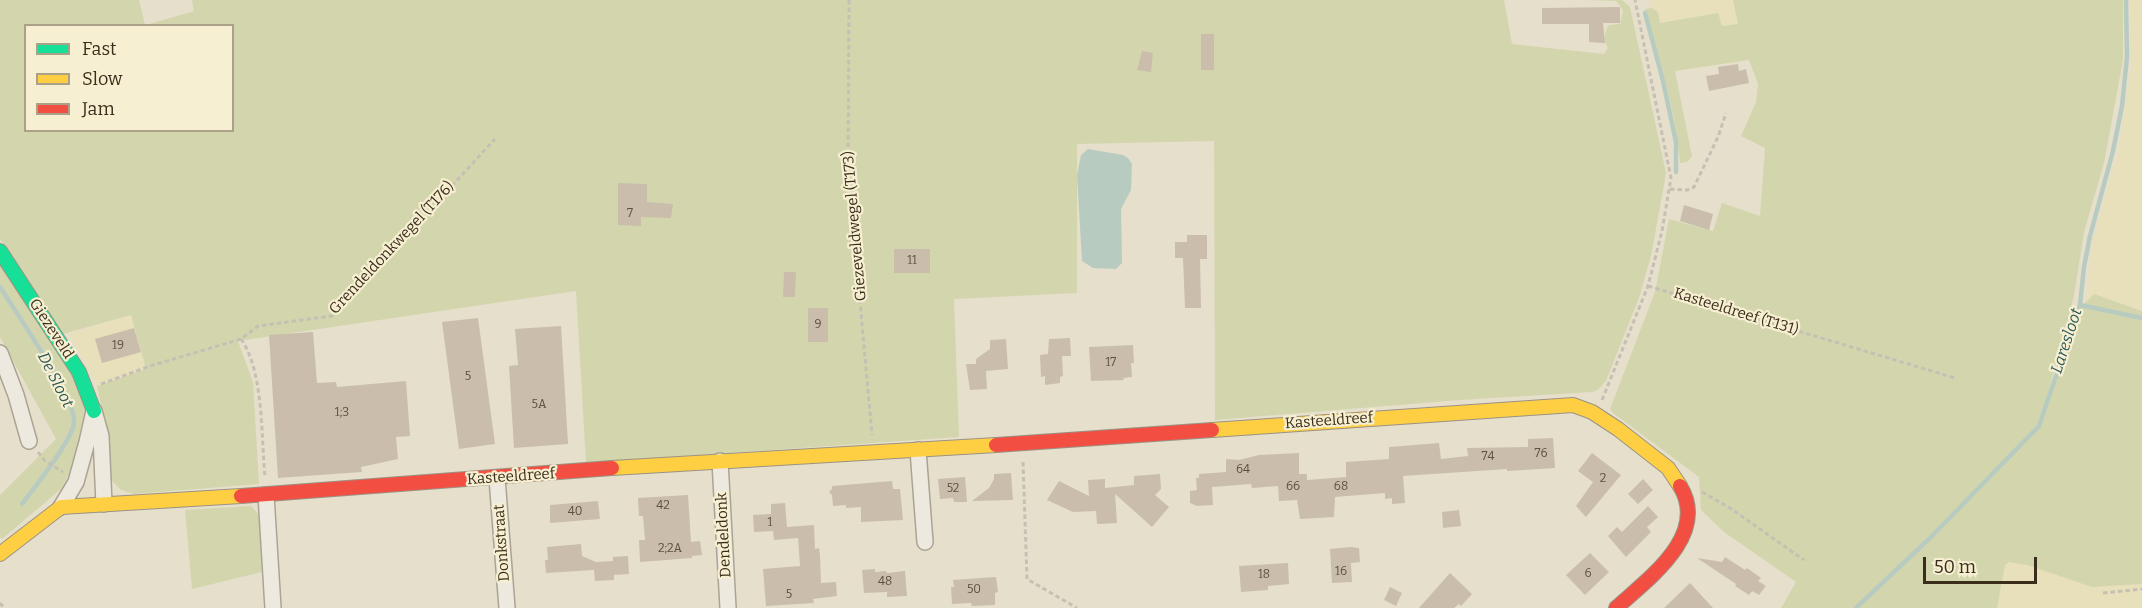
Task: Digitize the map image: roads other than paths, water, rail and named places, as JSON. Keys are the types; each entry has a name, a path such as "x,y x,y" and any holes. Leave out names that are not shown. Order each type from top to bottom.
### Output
{"street":[{"name":"Giezeveld","path":"0,251 79,372 87,389 101,436 104,504"},
{"path":"0,353 16,395 29,441"},
{"name":"Kasteeldreef","path":"104,504 266,495 720,461 918,450 1573,405 1597,413 1670,470 1684,492 1688,515 1685,534 1677,550 1616,608"},
{"path":"0,554 61,507 75,482 94,411"},
{"path":"918,450 925,542"},
{"name":"Dendeldonk","path":"720,461 728,608"},
{"name":"Donkstraat","path":"497,478 507,608"},
{"path":"266,495 273,608"},
{"path":"61,507 104,504"}],"waterway":[{"name":"Laresloot","path":"1856,608 1930,538 2039,426 2080,305 2090,236 2113,151 2122,106 2127,57 2126,0"},
{"path":"1645,13 1676,142 1676,172"},
{"name":"De Sloot","path":"0,287 56,376 66,395 74,423 60,452 22,504"},
{"path":"2080,305 2142,318"}]}
